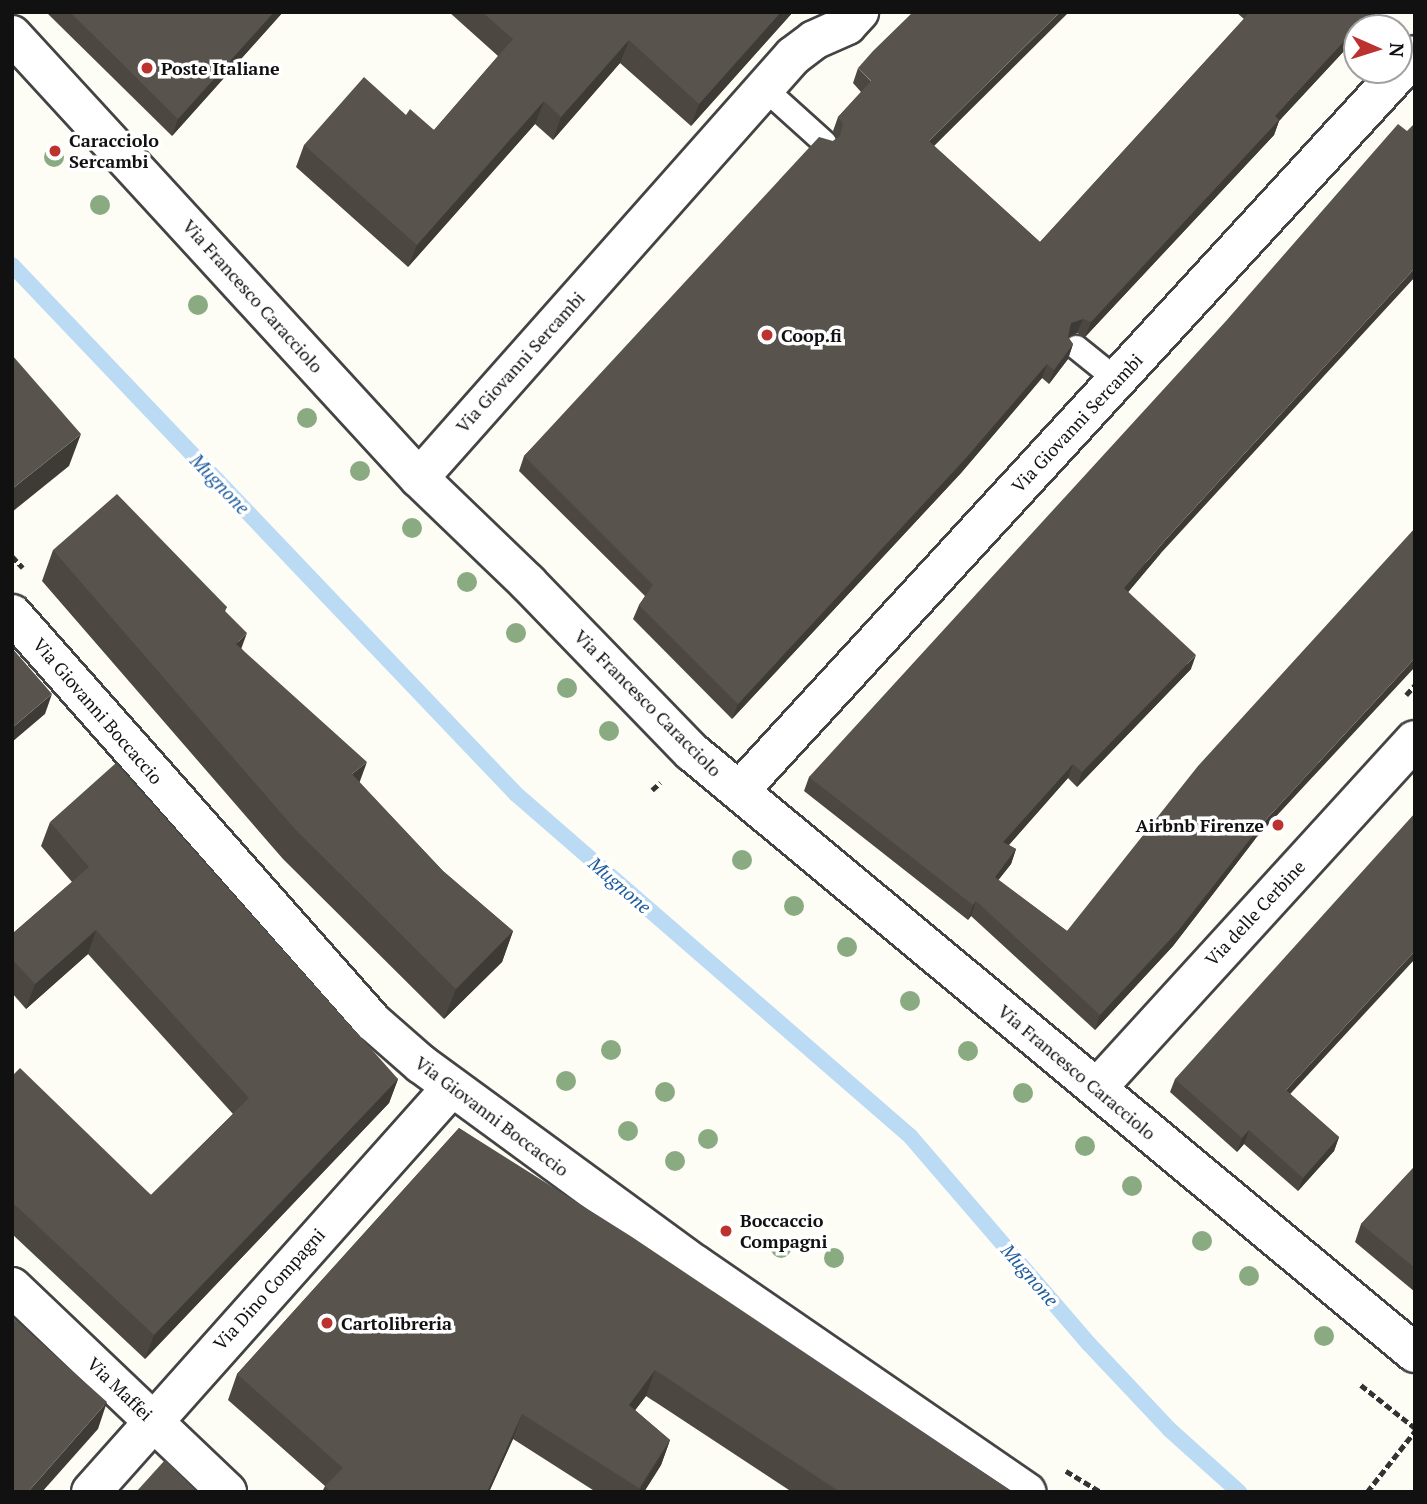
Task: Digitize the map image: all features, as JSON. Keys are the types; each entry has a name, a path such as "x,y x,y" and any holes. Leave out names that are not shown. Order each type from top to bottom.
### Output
{"street":[{"name":"Via Giovanni Sercambi","path":"419,478 793,56 814,40 847,25 859,12"},
{"name":"Via Francesco Caracciolo","path":"12,35 419,478 528,583 692,752 1415,1353"},
{"name":"Via Giovanni Sercambi","path":"740,791 1415,55"},
{"name":"Via Giovanni Boccaccio","path":"12,614 373,1022 450,1089 696,1265 1026,1492"},
{"name":"Via delle Cerbine","path":"1097,1088 1415,740"},
{"name":"Via Dino Compagni","path":"91,1492 152,1420 450,1089"},
{"name":"Via Maffei","path":"12,1287 227,1492"}],"lane":[{"path":"764,88 824,142"},
{"path":"1076,347 1117,380"}],"path":[{"path":"1361,1385 1415,1430 1367,1492"}],"building":[{"path":"70,12 274,12 178,119"},
{"path":"482,12 781,12 699,104 629,40 561,117 544,101 417,245 304,145 364,77 406,115 410,109 434,130 513,39"},
{"path":"913,12 1060,12 929,141 1040,242 1250,12 1371,12 1343,14 1343,42 1275,116 1279,120 1091,322 1083,319 1071,323 1068,337 1073,344 1054,370 1047,364 966,458 738,704 639,605 653,585 524,456 819,137 833,141 840,136 843,124 838,117 871,81 858,68"},
{"path":"1415,123 1415,268 1124,588 1196,655 1082,772 1073,764 1003,842 1016,849 995,877 1067,931 1198,766 1415,528 1415,658 1262,824 1178,931 1100,1015 976,901 973,905 809,777 1226,321 1398,124 1407,131"},
{"path":"12,355 81,434 12,489"},
{"path":"117,494 227,607 224,610 247,633 236,644 367,762 352,774 443,871 513,931 456,989 294,828 53,550"},
{"path":"12,648 52,694 12,728"},
{"path":"116,763 398,1079 154,1335 12,1202 12,1074 20,1068 151,1195 249,1098 96,930 35,984 12,959 12,934 89,867 50,822"},
{"path":"1415,813 1415,951 1286,1090 1339,1137 1303,1178 1249,1130 1242,1138 1175,1079"},
{"path":"459,1128 632,1237 1013,1492 840,1492 655,1370 629,1405 670,1440 639,1488 522,1414 487,1492 331,1492 325,1486 343,1468 237,1374"},
{"path":"1415,1166 1415,1268 1361,1224"},
{"path":"12,1317 107,1402 28,1492 12,1492"},
{"path":"165,1460 197,1492 136,1492"}],"waterway":[{"name":"Mugnone","path":"12,265 516,794 910,1136 1089,1344 1170,1430 1239,1492"}],"place":[{"name":"Poste Italiane","path":"147,68"},
{"name":"Caracciolo Sercambi","path":"55,151"},
{"name":"Coop.fi","path":"767,335"},
{"name":"Airbnb Firenze","path":"1278,825"},
{"name":"Boccaccio Compagni","path":"726,1231"},
{"name":"Cartolibreria","path":"327,1323"}]}
